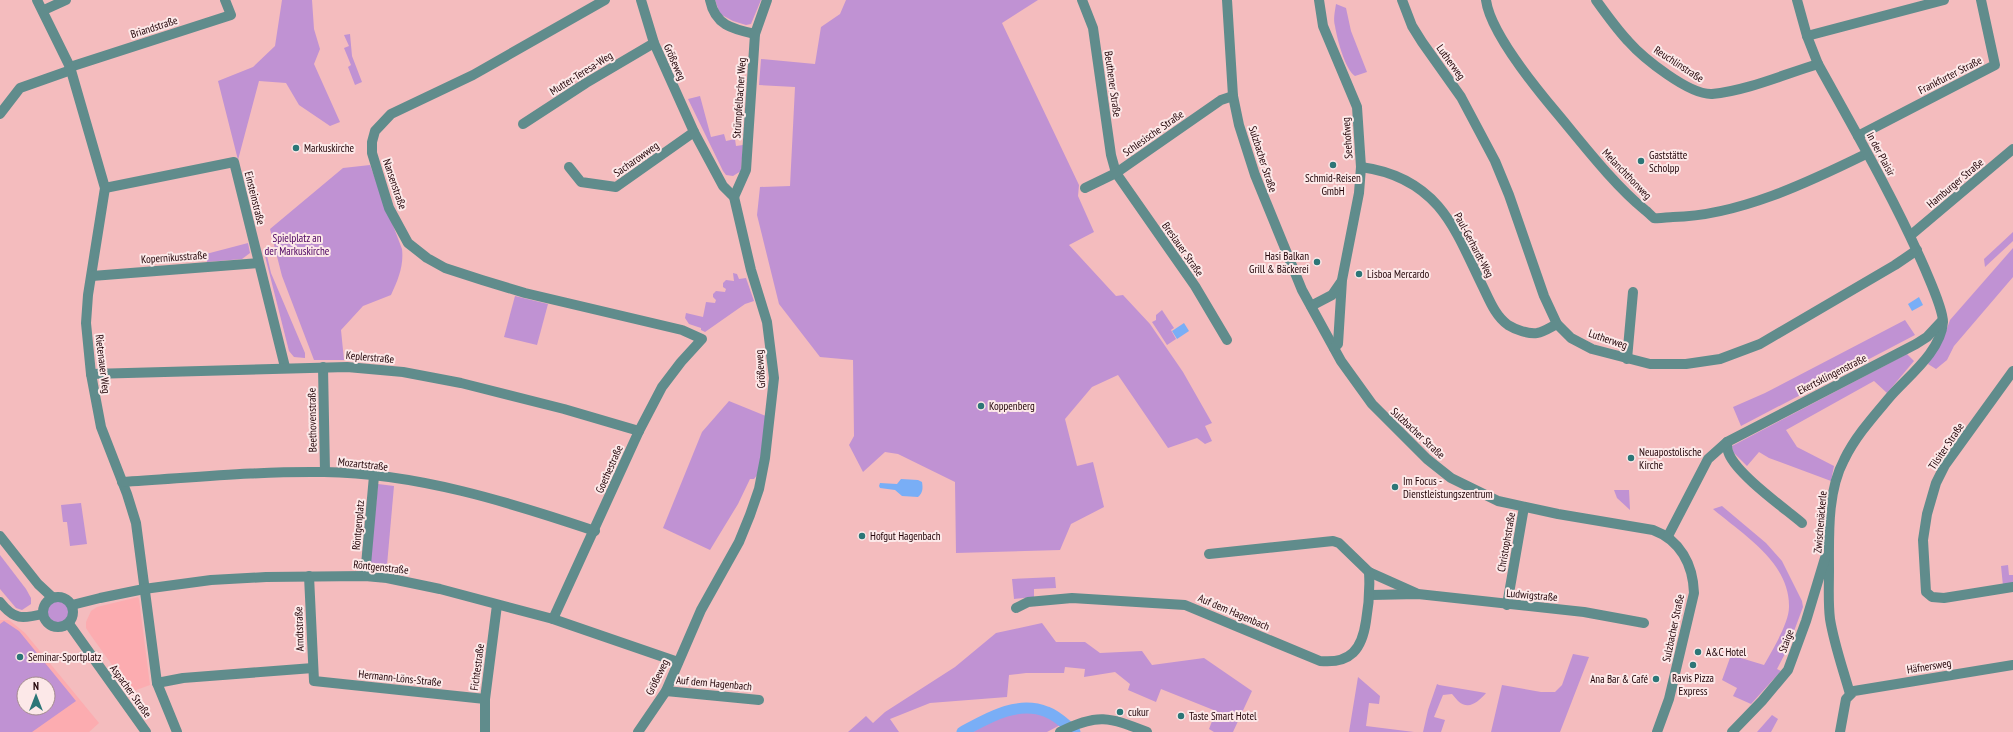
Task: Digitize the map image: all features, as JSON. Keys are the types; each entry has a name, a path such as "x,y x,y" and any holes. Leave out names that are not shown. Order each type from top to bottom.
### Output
{"street":[{"name":"Rietenauer Weg","path":"37,0 44,10 70,68 105,188 86,323 91,374 101,426 136,523 157,683 177,732"},
{"path":"44,10 66,0"},
{"name":"Briandstraße","path":"70,68 231,15 225,0"},
{"name":"Nansenstraße","path":"605,0 554,27 473,75 392,114 382,122 375,131 372,148 374,160 389,208 408,243 433,261 463,275 526,293 682,330 702,339"},
{"name":"Größeweg","path":"638,732 666,691 701,610 739,542 750,515 759,489 773,397 774,367 767,322 752,270 734,197 723,186 694,132 654,43 641,0"},
{"path":"710,0 716,17 720,21 727,26 755,34"},
{"name":"Strümpfelbacher Weg","path":"734,197 746,170 755,34 767,0"},
{"name":"Beuthener Straße","path":"1082,0 1093,28 1111,155 1116,173"},
{"name":"Sulzbacher Straße","path":"1227,0 1233,96 1243,138 1267,208 1295,276 1311,306 1334,348 1372,404 1427,459 1451,478 1498,502 1653,530 1668,536 1678,545 1692,576 1694,593 1669,699 1657,732"},
{"name":"Seehofweg","path":"1319,0 1324,26 1357,107 1361,167 1359,193 1342,280 1340,335 1338,344 1334,348"},
{"name":"Lutherweg","path":"1402,0 1412,26 1462,97 1495,161 1509,196 1544,296 1556,324 1571,338 1592,349 1650,364 1686,364 1720,359 1760,344 1895,265 1917,250"},
{"name":"Melanchthonweg","path":"1486,0 1487,7 1499,35 1546,100 1586,148 1626,192 1654,218 1714,214 1776,194 1830,172 1866,154"},
{"name":"Reuchlinstraße","path":"1596,0 1629,42 1671,76 1692,90 1700,93 1711,94 1737,89 1818,64"},
{"name":"In der Plaisir","path":"1797,0 1807,36 1818,64 1911,235 1935,292 1943,321"},
{"path":"1807,36 1944,0"},
{"name":"Frankfurter Straße","path":"1858,136 1995,65 1981,0"},
{"name":"Mutter-Teresa-Weg","path":"523,124 586,83 654,43"},
{"path":"0,114 20,88 70,68"},
{"name":"Schlesische Straße","path":"1085,188 1116,173 1221,100 1233,96"},
{"name":"Sacharowweg","path":"569,167 581,182 616,187 694,132"},
{"name":"Hamburger Straße","path":"1911,235 2013,149"},
{"name":"Einsteinstraße","path":"105,188 234,162 285,367"},
{"name":"Paul-Gerhardt-Weg","path":"1361,167 1383,170 1399,177 1419,189 1436,204 1454,229 1492,305 1508,325 1522,332 1537,333 1556,324"},
{"name":"Breslauer Straße","path":"1116,173 1195,286 1228,340"},
{"name":"Kopernikusstraße","path":"92,276 258,263"},
{"name":"Seehofweg","path":"1311,306 1332,295 1342,280"},
{"path":"1627,359 1633,292"},
{"name":"Ekertsklingenstraße","path":"1668,536 1708,459 1727,442 1916,344 1927,337 1943,321"},
{"name":"Zwischenäckerle","path":"1850,694 1830,619 1829,600 1832,500 1843,460 1865,426 1921,365 1936,342 1943,321"},
{"name":"Goethestraße","path":"553,619 595,531 639,431 669,377 702,339"},
{"name":"Keplerstraße","path":"91,374 285,367 347,367 403,372 461,383 564,409 639,431"},
{"name":"Beethovenstraße","path":"323,367 325,472"},
{"name":"Tilsiter Straße","path":"2013,371 1945,465 1936,483 1926,514 1923,540 1926,592 1932,597 1944,598 2013,587"},
{"path":"1727,442 1730,455 1734,462 1750,479 1802,523"},
{"name":"Mozartstraße","path":"122,482 227,475 325,472 374,476 445,488 521,506 595,531"},
{"name":"Röntgenplatz","path":"365,576 374,476"},
{"name":"Christophstraße","path":"1507,605 1524,507"},
{"path":"0,536 38,584 52,597 65,598 72,605 74,615 69,624 56,627 45,620 43,614 46,603 52,597"},
{"name":"Ludwigstraße","path":"1209,554 1333,541 1339,543 1369,572 1418,594"},
{"name":"Staige","path":"1732,732 1762,702 1788,670 1830,541"},
{"name":"Auf dem Hagenbach","path":"1016,608 1028,602 1072,598 1185,605 1320,660 1332,662 1350,656 1361,644 1371,595 1369,572"},
{"name":"Röntgenstraße","path":"72,605 144,589 211,580 309,576 365,576 387,578 440,588 497,605 553,619 678,662"},
{"name":"Arndtstraße","path":"309,576 312,668 314,681"},
{"name":"Ludwigstraße","path":"1371,595 1418,594 1507,605 1584,612 1644,623"},
{"path":"0,602 16,617 24,618 43,614"},
{"name":"Fichtestraße","path":"485,732 485,699 497,605"},
{"name":"Aspacher Straße","path":"69,624 146,732"},
{"name":"Häfnersweg","path":"1850,694 1860,689 2013,665"},
{"path":"157,683 183,678 312,668"},
{"name":"Hermann-Löns-Straße","path":"314,681 485,699"},
{"name":"Auf dem Hagenbach","path":"666,691 759,700"},
{"path":"1840,732 1846,698 1850,694"},
{"path":"1060,732 1078,723 1091,719 1116,721 1147,732"}],"shaded area":[{"path":"138,597 150,685 136,690 133,694 86,628 86,622 91,611 97,607"},
{"name":"Seminar-Sportplatz","path":"0,620 9,620 25,633 99,723 89,732 0,732"}],"green space":[{"path":"282,0 312,0 314,29 320,49 314,64 340,122 330,126 299,105 286,83 259,81 238,160 218,81 253,67 275,46"},
{"path":"715,0 761,0 751,24 746,25 733,21 720,14"},
{"path":"846,0 1038,0 1002,23 1079,185 1078,196 1094,232 1069,245 1116,296 1123,295 1150,324 1183,372 1212,423 1205,426 1212,441 1205,444 1197,438 1168,448 1118,375 1092,387 1065,419 1077,466 1093,462 1104,507 1071,524 1060,550 956,553 955,482 898,454 885,452 863,472 849,445 854,436 853,360 820,357 779,304 757,215 760,187 790,186 795,87 759,85 761,59 815,64 821,27 840,14"},
{"path":"1336,4 1346,8 1351,31 1367,72 1355,76 1345,61 1334,23"},
{"path":"350,34 352,56 362,82 355,85 348,67 351,65 344,48 349,46 344,35"},
{"path":"700,96 711,137 724,134 726,141 735,139 736,146 743,145 741,171 733,176 726,175 723,171 688,99"},
{"name":"Spielplatz an der Markuskirche","path":"370,165 402,249 400,273 391,295 363,306 341,330 344,360 314,360 282,276 270,229 343,168"},
{"path":"2013,232 2013,241 1985,267 1984,259"},
{"path":"248,243 250,253 242,259 207,262 206,254"},
{"path":"2013,248 2013,277 1954,346 1947,360 1936,369 1928,364 1942,342 1950,320"},
{"path":"265,256 267,256 271,273 305,353 305,358 294,357 289,351"},
{"path":"733,273 737,274 739,279 746,278 754,301 745,304 705,332 701,330 701,328 689,324 685,318 686,313 703,317 706,302 715,303 716,300 713,297 713,294 716,291 725,292 726,289 723,287 723,283 726,280 734,281"},
{"path":"515,296 548,304 537,345 504,337"},
{"path":"1162,310 1174,328 1171,330 1176,339 1167,345 1152,322 1156,320 1156,315"},
{"path":"1905,320 1915,335 1741,426 1733,407 1765,393"},
{"path":"1907,354 1914,361 1887,393 1874,381 1786,430 1797,447 1834,466 1831,481 1769,458 1759,452 1747,466 1733,452 1732,446"},
{"path":"729,401 766,416 759,473 754,479 750,479 738,504 710,550 663,528 702,432"},
{"path":"378,484 394,486 387,565 370,563"},
{"path":"1614,490 1629,490 1630,510 1617,498"},
{"path":"81,503 87,544 70,546 67,522 63,522 61,505"},
{"path":"1722,506 1766,543 1782,561 1802,601 1803,607 1787,650 1777,669 1781,671 1751,704 1733,696 1737,688 1722,680 1731,655 1764,665 1780,637 1786,621 1789,607 1787,591 1782,576 1762,550 1713,509"},
{"path":"0,555 26,589 31,598 31,604 22,610 16,608 0,589"},
{"path":"2008,565 2009,575 2013,575 2013,585 2003,586 2001,566"},
{"path":"1055,577 1056,588 1034,589 1034,597 1014,599 1012,579"},
{"path":"58,601 66,604 69,612 66,620 58,623 50,620 47,612 50,604"},
{"name":"Seminar-Sportplatz","path":"4,621 19,631 56,676 16,676 16,716 55,716 32,732 0,732 0,624"},
{"path":"1042,623 1056,642 1085,642 1100,653 1142,651 1152,665 1204,658 1252,691 1233,732 1214,732 1209,729 1216,711 1161,689 1156,702 1128,690 1130,684 1115,672 1084,677 1085,669 1065,667 1064,673 1026,673 1009,675 1007,697 930,703 890,719 899,732 848,732 866,716 873,723 885,712 955,667 996,633"},
{"path":"1573,654 1589,657 1560,732 1491,732 1502,685 1541,692 1555,692 1562,685"},
{"name":"Seminar-Sportplatz","path":"56,676 76,701 56,715"},
{"path":"1358,677 1380,696 1379,704 1369,703 1366,726 1414,732 1349,732"},
{"path":"1437,684 1486,693 1477,702 1470,705 1462,704 1452,694 1443,695 1434,717 1445,720 1441,732 1423,732 1428,710"},
{"path":"1016,711 1043,714 1062,724 1047,732 973,732 1004,714"},
{"path":"1772,715 1778,719 1771,732 1757,732"}],"water":[{"path":"1919,297 1923,305 1912,311 1908,304"},
{"path":"1184,323 1189,331 1177,339 1172,331"},
{"path":"901,479 918,480 922,482 921,494 918,497 902,496 895,490 880,488 879,486 880,483 897,484"}],"waterway":[{"path":"962,732 992,716 1014,709 1025,708 1047,712 1058,718 1075,732"}],"place":[{"name":"Markuskirche","path":"296,148"},
{"name":"Gaststätte Scholpp","path":"1641,161"},
{"name":"Schmid-Reisen GmbH","path":"1333,165"},
{"name":"Hasi Balkan Grill & Bäckerei","path":"1317,262"},
{"name":"Lisboa Mercardo","path":"1359,274"},
{"name":"Koppenberg","path":"981,406"},
{"name":"Neuapostolische Kirche","path":"1631,458"},
{"name":"Im Focus - Dienstleistungszentrum","path":"1395,487"},
{"name":"Hofgut Hagenbach","path":"862,536"},
{"name":"A&C Hotel","path":"1698,652"},
{"name":"Seminar-Sportplatz","path":"20,657"},
{"name":"Ravis Pizza Express","path":"1693,665"},
{"name":"Ana Bar & Café","path":"1656,679"},
{"name":"cukur","path":"1120,712"},
{"name":"Taste Smart Hotel","path":"1181,716"}]}
